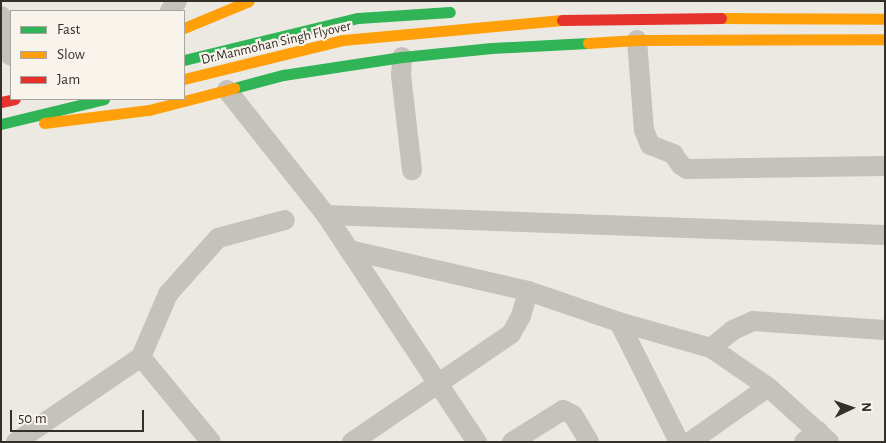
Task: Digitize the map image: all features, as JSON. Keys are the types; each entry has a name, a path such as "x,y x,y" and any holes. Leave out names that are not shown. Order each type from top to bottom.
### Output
{"main road":[{"path":"185,28 249,1"},
{"name":"Dr.Manmohan Singh Flyover","path":"185,60 358,18 457,11"},
{"name":"Dr.Manmohan Singh Flyover","path":"185,79 343,40 568,19 845,17 885,19"},
{"path":"185,97 227,90 283,75 402,57 492,48 638,40 885,38"},
{"path":"1,124 100,100"},
{"path":"1,130 171,100"},
{"path":"1,102 19,102"},
{"path":"1,111 19,102"}],"street":[{"path":"1,16 10,52"},
{"path":"638,40 644,130 650,145 673,154 681,165 687,169 885,166"},
{"path":"402,57 401,75 412,170"},
{"path":"227,90 326,216 477,442"},
{"path":"326,216 885,235"},
{"path":"16,442 140,357 168,294 218,238 285,220"},
{"path":"349,250 528,291 619,322 711,348 768,386 817,438"},
{"path":"352,442 511,334 521,316 528,291"},
{"path":"711,348 733,330 753,321 885,330"},
{"path":"619,322 679,442"},
{"path":"140,357 211,442"},
{"path":"690,442 768,386"},
{"path":"512,442 562,410 573,415 589,442"}],"traffic: fast":[{"path":"185,60 358,18 450,12"},
{"path":"234,88 283,75 402,57 492,48 588,43"},
{"path":"1,124 100,100"}],"traffic: slow":[{"path":"185,28 249,1"},
{"path":"721,18 885,19"},
{"path":"185,79 343,40 562,20"},
{"path":"588,43 637,40 885,39"},
{"path":"44,123 149,110 234,88"}],"traffic: jam":[{"path":"562,20 721,18"},
{"path":"1,102 10,100"}]}
